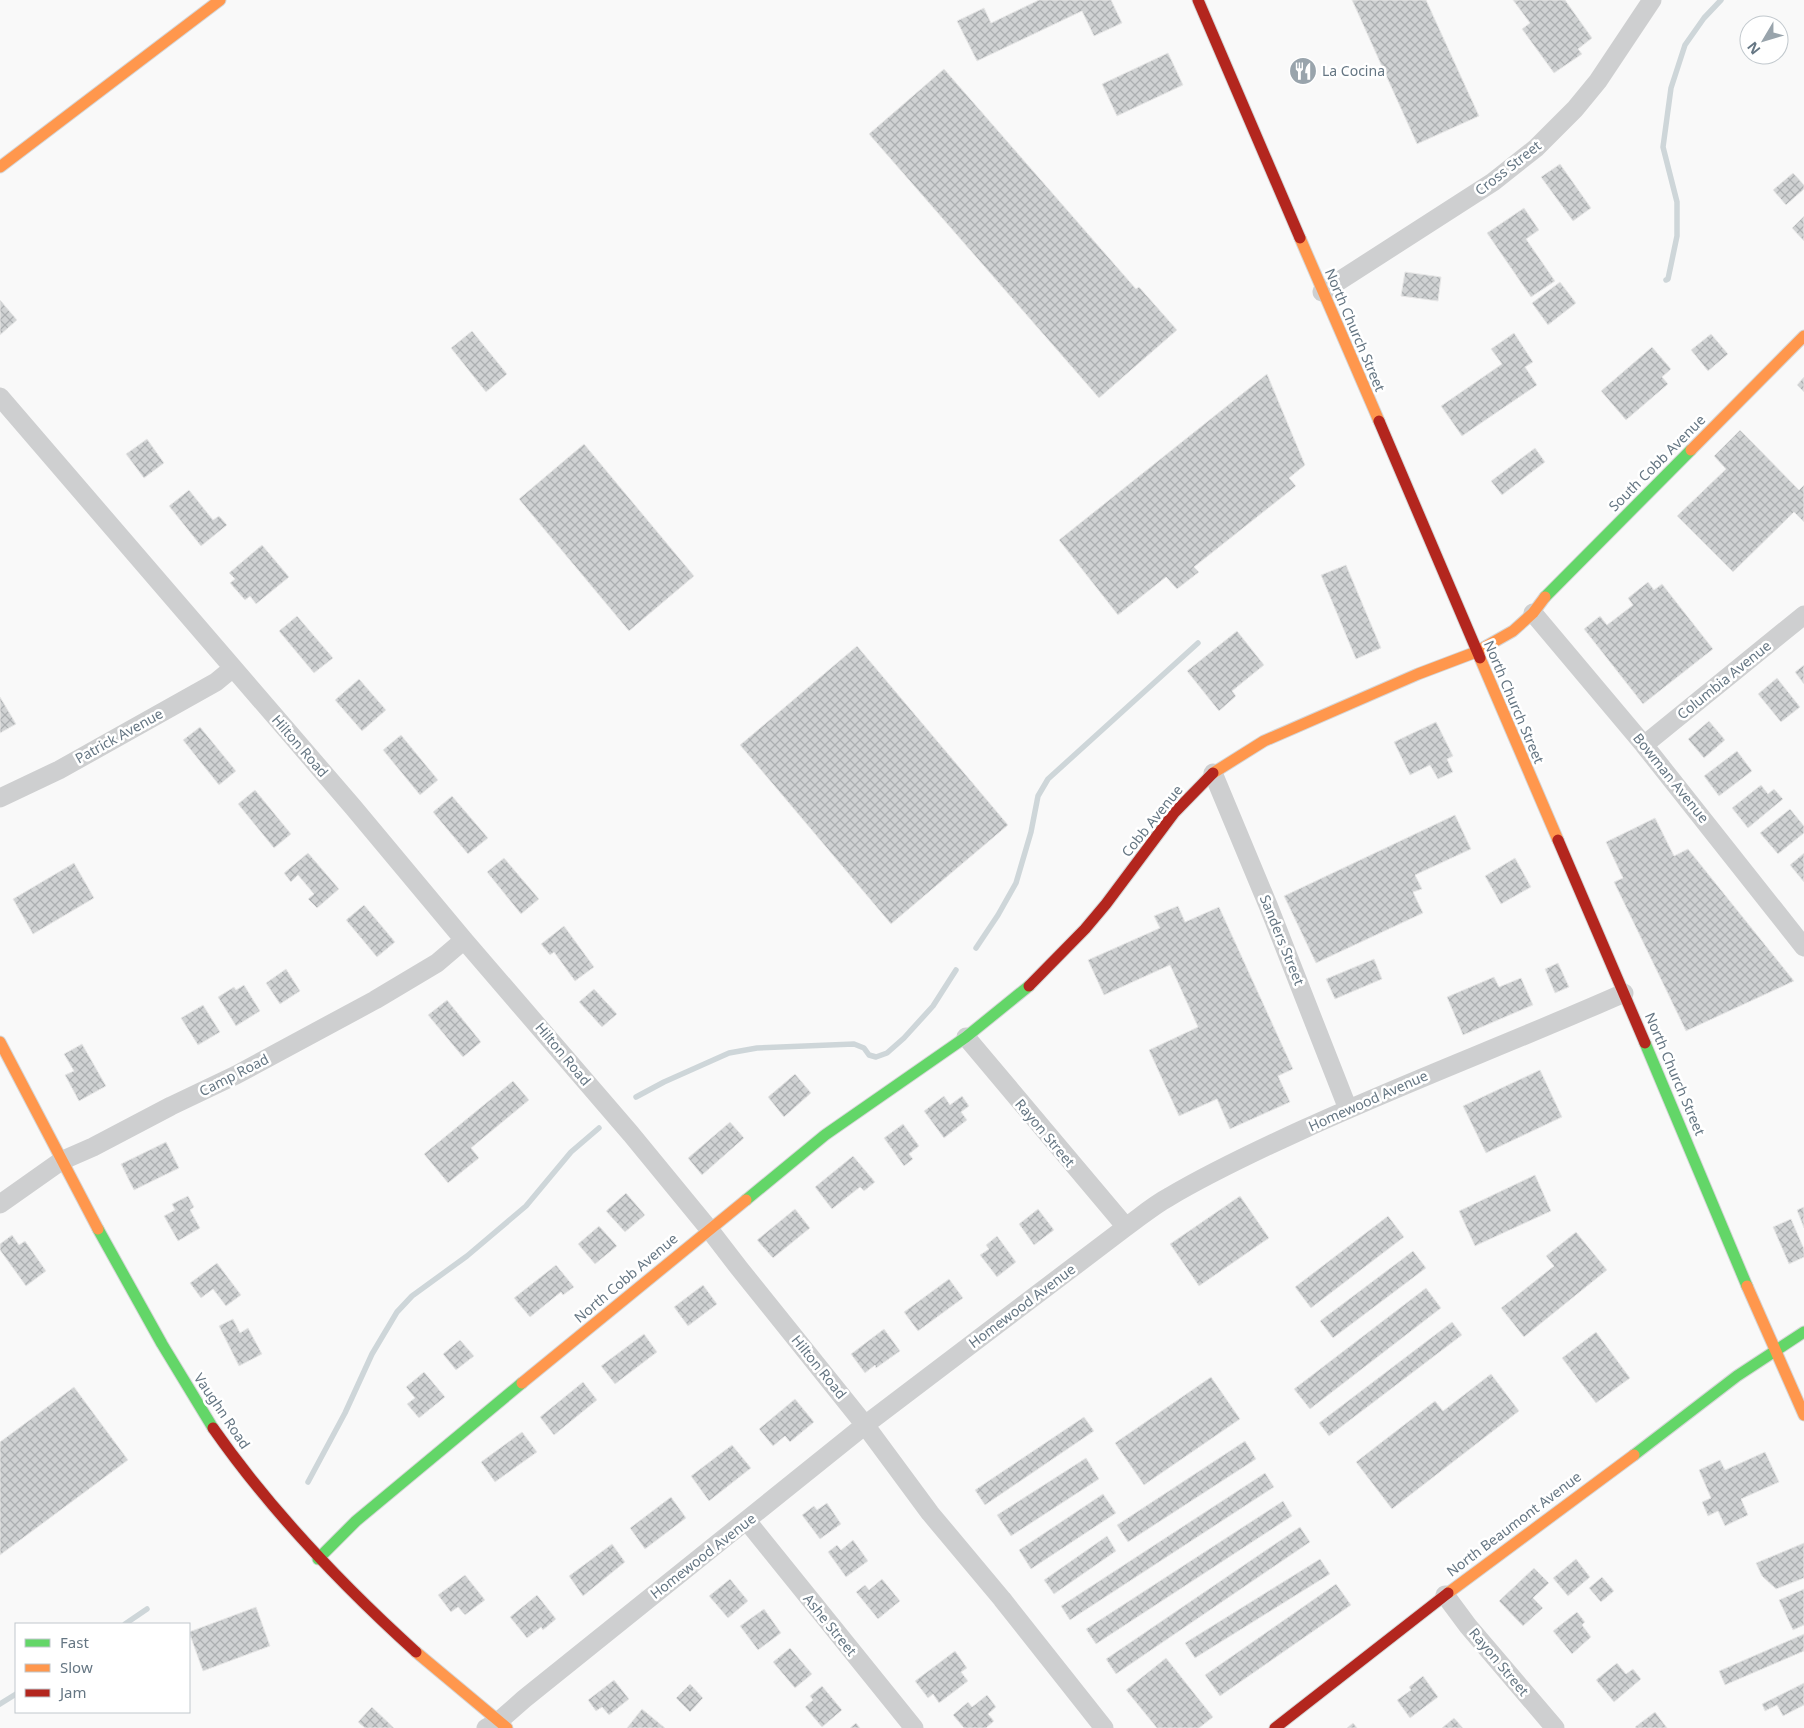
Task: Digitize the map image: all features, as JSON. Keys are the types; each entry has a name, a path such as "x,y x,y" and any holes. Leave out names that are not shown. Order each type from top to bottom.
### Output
{"street":[{"path":"0,167 220,0"},
{"name":"North Church Street","path":"1198,0 1804,1415"},
{"name":"Cross Street","path":"1322,292 1494,182 1536,148 1575,109 1598,80 1652,0"},
{"name":"South Cobb Avenue","path":"1534,612 1547,595 1804,336"},
{"name":"Hilton Road","path":"0,397 618,1119 865,1424 930,1513 1002,1599 1104,1728"},
{"name":"Cobb Avenue","path":"966,1038 1037,979 1084,930 1174,814 1213,773 1264,741 1418,674 1476,652 1513,631 1534,612"},
{"name":"Bowman Avenue","path":"1534,612 1644,744 1804,947"},
{"name":"Columbia Avenue","path":"1644,744 1804,615"},
{"name":"Patrick Avenue","path":"0,798 58,770 216,682 233,668"},
{"name":"Sanders Street","path":"1213,773 1348,1109"},
{"name":"Camp Road","path":"0,1204 61,1161 94,1147 171,1106 236,1075 375,1000 437,964 464,940"},
{"name":"Homewood Avenue","path":"497,1726 539,1686 747,1521 865,1424 1168,1197 1217,1169 1348,1109 1624,993"},
{"name":"Rayon Street","path":"966,1038 1126,1227"},
{"name":"North Cobb Avenue","path":"318,1559 356,1521 825,1135 966,1038"},
{"name":"Vaughn Road","path":"0,1042 61,1161 151,1328 225,1444 318,1559 353,1595 497,1726"},
{"name":"North Beaumont Avenue","path":"1275,1728 1445,1594 1737,1376 1804,1332"},
{"name":"Ashe Street","path":"747,1521 914,1728"},
{"name":"Rayon Street","path":"1445,1594 1468,1626 1555,1728"}],"building":[{"path":"1039,0 1111,0 1122,23 1094,36 1082,11 977,61 957,21 984,8 991,23"},
{"path":"1352,0 1426,0 1479,116 1417,144"},
{"path":"1513,0 1565,0 1592,38 1578,49 1582,54 1554,73 1522,29 1530,23"},
{"path":"1168,53 1183,85 1117,116 1102,84"},
{"path":"944,69 1136,289 1139,287 1177,330 1099,398 869,134"},
{"path":"1560,164 1591,208 1573,221 1541,177"},
{"path":"1793,173 1804,185 1804,189 1786,205 1773,190"},
{"path":"1524,208 1539,230 1526,239 1555,281 1531,297 1487,233"},
{"path":"1804,216 1804,241 1792,228"},
{"path":"1405,272 1441,277 1438,301 1401,296"},
{"path":"1560,282 1576,303 1548,325 1532,303"},
{"path":"0,300 17,320 0,335"},
{"path":"472,331 507,374 486,392 451,348"},
{"path":"1514,333 1533,362 1525,367 1537,385 1462,436 1441,406 1502,364 1491,349"},
{"path":"1711,334 1728,354 1708,371 1691,350"},
{"path":"1652,347 1671,369 1662,377 1668,384 1626,420 1601,391"},
{"path":"1267,374 1305,465 1289,478 1296,486 1194,567 1199,572 1177,589 1166,577 1118,615 1059,540"},
{"path":"1804,377 1804,392 1797,385"},
{"path":"1740,430 1799,490 1804,485 1804,522 1794,512 1733,572 1677,516 1726,469 1714,456"},
{"path":"147,439 164,463 144,478 126,454"},
{"path":"584,444 694,576 629,631 519,499"},
{"path":"1535,448 1545,462 1502,495 1491,481"},
{"path":"189,490 213,520 219,516 227,525 201,546 169,506"},
{"path":"262,545 289,577 256,604 250,596 245,600 230,583 235,579 229,573"},
{"path":"1346,565 1381,648 1356,659 1321,575"},
{"path":"1648,582 1654,590 1662,584 1713,649 1643,704 1584,629 1600,616 1607,625 1633,605 1628,598"},
{"path":"297,616 333,658 314,673 279,631"},
{"path":"1237,631 1264,665 1232,691 1236,696 1219,711 1187,671"},
{"path":"857,646 1008,825 891,924 740,745"},
{"path":"1804,665 1804,684 1795,672"},
{"path":"1777,678 1800,707 1781,722 1758,694"},
{"path":"359,679 386,710 362,731 335,700"},
{"path":"0,697 16,724 0,733"},
{"path":"1709,721 1725,740 1704,758 1688,739"},
{"path":"1436,722 1453,756 1447,759 1453,772 1438,779 1430,765 1410,775 1394,742"},
{"path":"200,727 236,771 219,785 183,740"},
{"path":"401,735 438,780 420,795 383,750"},
{"path":"1737,751 1752,771 1719,796 1704,776"},
{"path":"1761,785 1768,794 1774,789 1783,799 1748,828 1732,808"},
{"path":"255,790 291,834 274,848 238,804"},
{"path":"452,796 488,838 468,854 433,812"},
{"path":"1790,809 1804,826 1804,833 1778,854 1760,833"},
{"path":"1455,815 1471,849 1415,875 1422,889 1413,892 1423,913 1316,963 1284,896"},
{"path":"1655,818 1674,856 1688,849 1794,981 1686,1031 1614,882 1623,878 1606,842"},
{"path":"308,853 339,889 317,908 308,899 314,894 298,875 291,882 284,873"},
{"path":"1804,853 1804,882 1790,865"},
{"path":"504,858 539,899 521,914 487,872"},
{"path":"1515,858 1531,887 1501,904 1485,876"},
{"path":"74,863 94,898 33,934 13,899"},
{"path":"364,905 395,942 377,957 346,920"},
{"path":"1178,906 1185,922 1219,907 1293,1069 1278,1076 1290,1102 1230,1129 1217,1099 1179,1116 1149,1050 1198,1027 1170,965 1104,995 1088,960 1160,928 1154,916"},
{"path":"564,926 594,967 575,981 554,952 550,955 541,944"},
{"path":"1374,959 1382,979 1335,999 1326,979"},
{"path":"1558,963 1569,987 1555,993 1545,969"},
{"path":"286,969 300,991 280,1004 266,983"},
{"path":"1494,977 1499,987 1521,978 1533,1005 1463,1035 1447,997"},
{"path":"244,985 260,1011 236,1026 218,997 234,987 236,990"},
{"path":"594,989 617,1014 602,1027 579,1002"},
{"path":"447,1000 481,1042 463,1057 428,1015"},
{"path":"203,1005 220,1032 198,1045 181,1018"},
{"path":"82,1044 106,1086 79,1101 65,1075 74,1071 64,1054"},
{"path":"1540,1070 1562,1117 1486,1153 1463,1106"},
{"path":"795,1074 811,1093 784,1117 768,1097"},
{"path":"513,1081 529,1100 471,1148 479,1158 448,1183 424,1154"},
{"path":"944,1096 950,1105 962,1096 969,1106 961,1112 967,1120 944,1138 924,1111"},
{"path":"730,1122 744,1138 702,1175 688,1158"},
{"path":"903,1124 919,1146 909,1154 913,1159 904,1166 884,1138"},
{"path":"166,1142 179,1168 134,1190 121,1164"},
{"path":"853,1156 875,1182 864,1191 860,1187 832,1209 815,1187"},
{"path":"1535,1175 1551,1211 1475,1246 1459,1211"},
{"path":"626,1193 645,1215 625,1232 606,1211"},
{"path":"188,1196 194,1207 190,1210 200,1228 178,1241 164,1216 175,1210 172,1204"},
{"path":"1240,1196 1269,1238 1199,1286 1170,1244"},
{"path":"1804,1207 1804,1228 1797,1210"},
{"path":"795,1209 810,1228 773,1258 757,1240"},
{"path":"1038,1209 1054,1230 1034,1245 1019,1224"},
{"path":"1388,1216 1404,1237 1311,1308 1295,1287"},
{"path":"1791,1219 1804,1249 1804,1257 1789,1264 1773,1227"},
{"path":"599,1226 617,1246 595,1264 578,1244"},
{"path":"1576,1232 1607,1270 1524,1337 1501,1308 1554,1266 1546,1256"},
{"path":"12,1235 19,1245 25,1241 46,1271 26,1286 0,1250 0,1244"},
{"path":"997,1236 1016,1262 997,1277 980,1255 989,1249 986,1245"},
{"path":"1413,1251 1426,1268 1333,1338 1320,1321"},
{"path":"217,1263 241,1295 226,1306 213,1289 201,1298 190,1283"},
{"path":"556,1265 574,1287 563,1295 561,1292 530,1317 514,1298"},
{"path":"949,1279 963,1298 918,1331 904,1312"},
{"path":"703,1285 717,1304 688,1326 674,1307"},
{"path":"1426,1288 1441,1308 1310,1409 1294,1389"},
{"path":"233,1319 240,1333 248,1328 262,1354 239,1366 219,1326"},
{"path":"1452,1322 1462,1335 1329,1436 1319,1423"},
{"path":"884,1329 900,1351 876,1368 875,1365 865,1373 851,1354"},
{"path":"1596,1332 1630,1378 1596,1403 1562,1358"},
{"path":"644,1334 657,1352 615,1384 601,1366"},
{"path":"460,1340 474,1356 456,1370 443,1354"},
{"path":"424,1372 445,1397 419,1418 407,1404 415,1398 406,1387"},
{"path":"1491,1374 1519,1411 1392,1509 1356,1462 1435,1401 1443,1411"},
{"path":"1211,1377 1240,1419 1144,1485 1115,1443"},
{"path":"583,1382 597,1400 554,1435 540,1417"},
{"path":"74,1387 128,1460 0,1555 0,1442"},
{"path":"795,1399 814,1422 790,1442 785,1436 773,1446 759,1429"},
{"path":"1084,1417 1094,1431 985,1505 975,1490"},
{"path":"522,1432 537,1452 495,1482 481,1462"},
{"path":"1245,1441 1256,1459 1128,1542 1117,1525"},
{"path":"732,1445 751,1468 709,1501 691,1476"},
{"path":"1765,1452 1779,1482 1741,1499 1748,1515 1725,1526 1718,1511 1708,1516 1702,1502 1711,1498 1699,1470 1720,1460 1725,1470"},
{"path":"1086,1458 1099,1479 1011,1536 997,1515"},
{"path":"1265,1473 1274,1487 1070,1620 1061,1606"},
{"path":"1103,1494 1116,1513 1031,1569 1019,1550"},
{"path":"671,1497 686,1518 645,1549 630,1528"},
{"path":"1283,1501 1292,1516 1096,1644 1086,1629"},
{"path":"827,1503 841,1524 820,1539 802,1515 814,1506 817,1510"},
{"path":"1300,1527 1310,1542 1116,1674 1106,1659"},
{"path":"1107,1536 1116,1551 1054,1594 1044,1580"},
{"path":"853,1540 868,1561 846,1577 828,1552 837,1545 841,1550"},
{"path":"1804,1543 1804,1578 1776,1589 1762,1576 1756,1563"},
{"path":"612,1544 625,1562 583,1596 569,1576"},
{"path":"1320,1559 1330,1574 1195,1658 1185,1643"},
{"path":"1576,1559 1590,1577 1568,1596 1553,1578"},
{"path":"1534,1568 1549,1583 1533,1598 1543,1608 1523,1626 1499,1601"},
{"path":"465,1575 485,1600 465,1615 458,1607 451,1612 438,1595"},
{"path":"1602,1577 1614,1591 1601,1602 1589,1588"},
{"path":"730,1579 748,1601 728,1618 709,1596"},
{"path":"882,1579 900,1601 878,1619 856,1592 865,1585 869,1590"},
{"path":"1336,1584 1351,1605 1220,1696 1205,1675"},
{"path":"1804,1589 1804,1625 1793,1630 1779,1600"},
{"path":"537,1595 556,1619 543,1630 541,1627 527,1638 510,1617"},
{"path":"256,1607 270,1646 203,1671 190,1632"},
{"path":"764,1609 781,1633 758,1650 740,1626"},
{"path":"1577,1612 1585,1622 1582,1625 1591,1637 1572,1654 1553,1631"},
{"path":"1804,1634 1804,1651 1725,1685 1719,1671"},
{"path":"790,1648 812,1674 795,1688 773,1662"},
{"path":"955,1651 967,1668 961,1672 968,1681 939,1703 933,1694 928,1698 915,1681"},
{"path":"1166,1658 1213,1717 1199,1728 1157,1728 1126,1690"},
{"path":"1617,1663 1626,1674 1633,1669 1641,1679 1614,1702 1596,1680"},
{"path":"1423,1676 1438,1697 1410,1718 1397,1700 1411,1690 1409,1687"},
{"path":"614,1680 629,1699 609,1715 602,1707 596,1711 588,1700"},
{"path":"1804,1683 1804,1705 1783,1716 1777,1705 1765,1711 1762,1704"},
{"path":"690,1684 703,1698 690,1712 676,1698"},
{"path":"822,1686 842,1710 822,1727 805,1707 813,1700 810,1696"},
{"path":"987,1695 996,1707 988,1714 994,1721 986,1728 964,1728 953,1715 968,1702 972,1707"},
{"path":"372,1707 394,1728 365,1728 358,1722"},
{"path":"642,1709 665,1728 627,1728"},
{"path":"1655,1712 1667,1728 1635,1727"},
{"path":"1454,1718 1463,1728 1442,1728"},
{"path":"856,1723 860,1728 850,1728"},
{"path":"1353,1723 1357,1728 1347,1728"}],"waterway":[{"path":"1666,280 1668,279 1677,236 1677,202 1663,147 1671,88 1685,45 1704,18 1721,0"},
{"path":"976,948 1016,883 1031,832 1038,796 1048,779 1198,643"},
{"path":"636,1097 664,1082 729,1053 757,1048 854,1044 864,1048 869,1055 876,1057 887,1053 904,1038 933,1006 956,970"},
{"path":"308,1482 345,1413 372,1354 397,1312 412,1296 467,1256 526,1206 571,1152 599,1128"},
{"path":"126,1623 147,1609"},
{"path":"0,1704 15,1695"}],"traffic: fast":[{"path":"1545,597 1691,450"},
{"path":"746,1200 825,1135 966,1037 1029,986"},
{"path":"1645,1043 1747,1286"},
{"path":"98,1229 162,1344 213,1428"},
{"path":"1634,1455 1737,1376 1804,1332"},
{"path":"318,1559 356,1521 522,1383"}],"traffic: slow":[{"path":"0,167 220,0"},
{"path":"1300,238 1379,421"},
{"path":"1691,450 1804,336"},
{"path":"1213,773 1264,741 1418,674 1476,652 1513,631 1533,613 1545,597"},
{"path":"1480,658 1558,840"},
{"path":"0,1042 98,1229"},
{"path":"522,1383 746,1200"},
{"path":"1747,1286 1804,1415"},
{"path":"1448,1593 1634,1455"},
{"path":"416,1652 507,1728"}],"traffic: jam":[{"path":"1198,0 1300,238"},
{"path":"1379,421 1480,658"},
{"path":"1029,986 1085,929 1174,813 1213,773"},
{"path":"1558,840 1645,1043"},
{"path":"213,1428 235,1459 308,1546 416,1652"},
{"path":"1275,1728 1448,1593"}],"place":[{"name":"La Cocina","path":"1303,71"}]}
